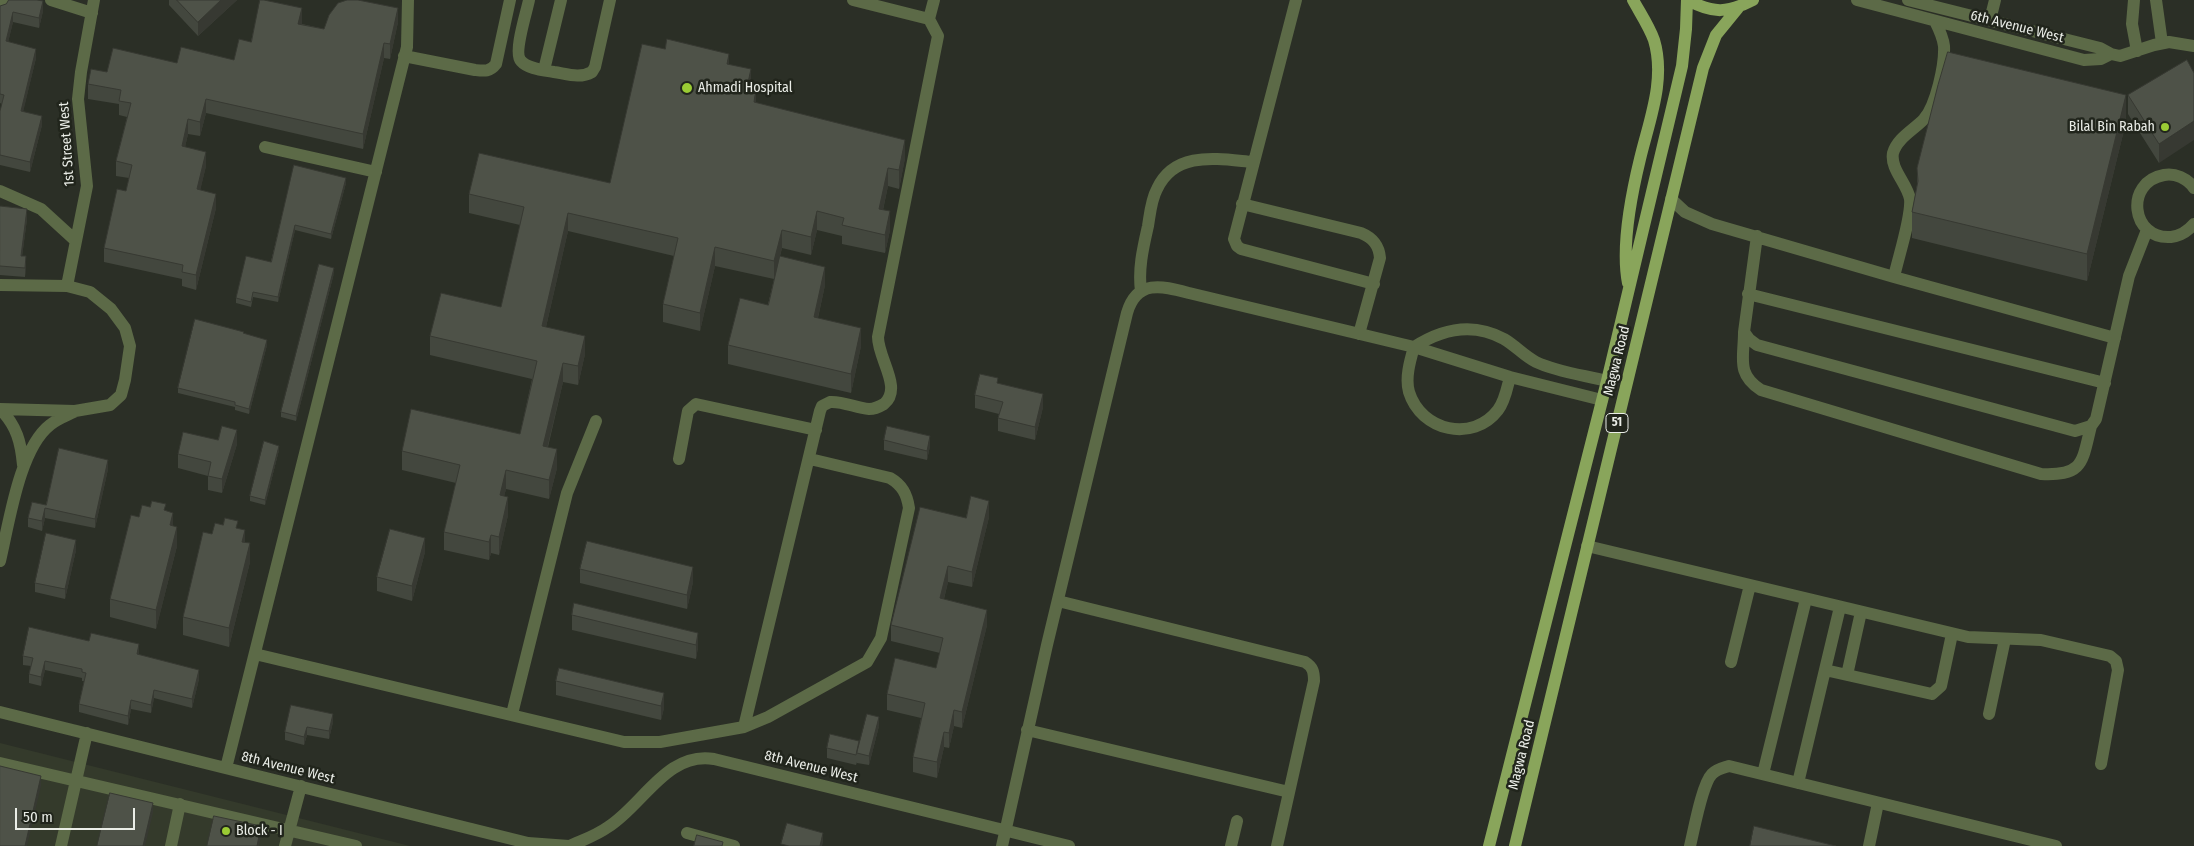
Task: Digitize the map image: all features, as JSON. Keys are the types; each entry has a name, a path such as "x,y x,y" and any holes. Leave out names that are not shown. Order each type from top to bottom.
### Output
{"main road":[{"path":"1629,288 1624,265 1626,235 1639,161 1656,99 1657,64 1654,41 1633,0"},
{"name":"Magwa Road","path":"1489,846 1607,380 1682,66 1687,0"},
{"name":"51","path":"1687,0 1702,8 1720,11 1738,8 1752,0"},
{"name":"Magwa Road","path":"1515,846 1703,68 1716,36 1738,8"}],"street":[{"path":"0,8 6,0"},
{"path":"51,0 92,13"},
{"name":"1st Street West","path":"67,286 87,186 78,99 94,0"},
{"path":"226,768 407,47 408,0"},
{"path":"404,56 485,72 493,68 496,64 510,0"},
{"path":"529,0 518,56 521,61 536,69 580,76 592,72 610,0"},
{"path":"544,70 560,0"},
{"path":"853,0 929,19"},
{"path":"744,727 810,459 820,411 826,403 835,401 869,409 876,408 887,400 891,394 891,381 879,351 878,337 938,36 929,19 934,0"},
{"path":"1296,0 1242,204 1234,236 1235,243 1239,248 1374,284"},
{"name":"6th Avenue West","path":"1857,0 2084,60 2101,59 2111,54"},
{"name":"6th Avenue West","path":"1908,0 2100,48 2111,54 2126,55 2169,42 2194,46"},
{"path":"1990,20 1995,0"},
{"path":"2134,0 2132,24 2137,51"},
{"path":"2156,0 2162,43"},
{"path":"1894,277 1910,200 1894,164 1893,153 1898,144 1924,118 1932,106 1944,52 1942,36 1935,21"},
{"path":"265,147 376,172"},
{"path":"1141,291 1142,251 1156,190 1162,179 1183,163 1196,159 1253,162"},
{"path":"2194,188 2185,179 2177,175 2167,174 2149,180 2138,195 2136,204 2137,214 2147,230 2155,235 2174,237 2183,234 2194,224"},
{"path":"0,191 40,209 76,241"},
{"path":"1671,199 1694,217 1894,277 2115,338"},
{"path":"1242,204 1369,236 1379,249 1380,258 1359,334"},
{"path":"1757,236 1744,332 1744,374 1751,384 1761,390 2042,474 2061,475 2075,470 2082,460 2105,383 2129,276 2147,230"},
{"path":"0,285 67,286 90,292 111,309 125,328 130,346 125,380 118,398 110,405 75,411 0,409"},
{"path":"1002,846 1027,730 1126,314 1129,305 1141,291 1150,287 1169,288 1414,347 1510,377 1602,400"},
{"path":"1748,294 2105,383"},
{"path":"1414,347 1442,332 1459,328 1475,329 1491,333 1506,340 1528,358 1547,367 1607,380"},
{"path":"1744,332 1757,345 2075,431 2091,426"},
{"path":"1414,347 1408,376 1409,392 1416,406 1426,419 1440,427 1456,430 1472,428 1487,421 1498,409 1506,395 1510,377"},
{"path":"679,459 688,411 696,404 816,430"},
{"path":"0,409 14,426 20,440 24,466"},
{"path":"0,561 24,466 36,441 49,426 75,411"},
{"path":"512,714 567,493 596,422"},
{"path":"255,654 512,714 613,740 636,743 660,742 744,727 768,717 860,667 873,654 883,630 909,508 906,493 890,478 810,459"},
{"path":"1588,546 1952,634 1977,639 2040,640 2110,656 2116,661 2118,674 2101,764"},
{"path":"1731,662 1750,585"},
{"path":"1763,774 1806,599"},
{"path":"1058,601 1305,662 1310,665 1314,673 1314,681 1277,846"},
{"path":"1798,783 1840,607"},
{"path":"1846,675 1861,612"},
{"path":"1825,670 1932,694 1941,686 1952,634"},
{"path":"1989,714 2005,639"},
{"name":"8th Avenue West","path":"0,712 532,845 570,846 609,827 677,765 698,758 714,759 1069,846"},
{"path":"1027,730 1289,792"},
{"path":"61,846 87,733"},
{"path":"0,763 356,846"},
{"path":"1690,846 1705,786 1710,775 1718,769 1729,766 2056,846"},
{"path":"285,846 301,786"},
{"path":"1869,846 1878,803"},
{"path":"171,846 180,804"},
{"path":"1231,846 1238,821"},
{"path":"688,833 734,846"}],"shaded area":[{"path":"0,743 410,846 0,846"}],"building":[{"path":"9,0 43,1 39,18 13,12 6,41 36,49 21,111 42,116 30,162 0,155 0,111 4,95 0,94 0,6 6,4"},
{"path":"177,0 221,0 198,22"},
{"path":"260,0 302,8 298,24 324,29 329,15 338,3 347,0 358,0 398,8 390,44 384,43 363,134 206,99 200,122 188,119 182,146 206,152 197,189 216,194 196,275 182,272 183,265 104,248 117,189 126,191 132,165 116,161 131,103 119,101 121,90 88,84 91,69 107,72 113,48 177,63 181,47 234,60 239,39 251,42"},
{"path":"667,39 729,54 727,64 751,69 747,87 756,89 754,102 905,140 899,170 888,168 879,209 890,211 885,235 842,225 844,218 817,211 811,237 782,230 774,261 715,247 700,313 663,304 678,238 568,213 542,326 585,336 578,366 563,363 543,446 557,449 549,480 506,470 500,495 508,497 499,537 491,535 489,542 444,532 460,465 402,451 411,409 520,434 537,361 430,336 441,293 501,307 524,207 469,194 479,153 610,183 642,44 665,49"},
{"path":"1948,52 2126,95 2087,254 1912,212 1918,181 1917,168"},
{"name":"Bilal Bin Rabah","path":"2187,60 2194,73 2194,121 2159,144 2128,95"},
{"path":"294,165 346,178 331,234 295,225 278,297 253,292 251,302 236,298 246,256 271,262"},
{"path":"0,206 27,209 21,256 26,256 25,268 0,266"},
{"path":"780,256 825,267 814,317 861,328 851,374 728,345 740,298 768,305"},
{"path":"319,264 334,268 296,416 281,412"},
{"path":"195,319 267,340 249,409 235,405 235,402 178,388"},
{"path":"980,374 998,378 997,383 1043,394 1035,427 998,418 1003,402 975,395"},
{"path":"222,426 237,430 222,479 208,476 211,462 178,454 183,432 218,440"},
{"path":"887,426 930,436 927,451 884,440"},
{"path":"264,441 279,446 265,500 250,496"},
{"path":"59,448 108,460 95,519 45,508 42,521 28,518 32,502 46,505"},
{"path":"971,496 989,501 972,572 948,566 940,598 987,610 962,712 954,710 949,733 944,732 937,762 913,757 925,703 887,694 895,658 936,668 943,638 891,625 920,507 966,518"},
{"path":"152,501 166,504 164,510 173,513 170,525 177,527 156,610 110,599 131,515 139,517 142,505 150,507"},
{"path":"225,518 238,521 236,528 245,530 242,542 250,543 229,628 183,617 203,532 212,534 215,523 223,525"},
{"path":"390,529 425,538 412,586 377,577"},
{"path":"46,533 76,540 65,589 35,583"},
{"path":"587,541 693,567 687,595 580,569"},
{"path":"574,603 698,633 696,645 572,615"},
{"path":"29,627 89,641 91,633 139,644 137,654 199,670 192,699 154,690 151,705 131,700 128,716 79,704 86,673 82,672 82,669 45,661 41,677 29,674 33,658 23,656"},
{"path":"559,668 664,693 661,706 556,681"},
{"path":"291,705 333,714 329,731 307,727 304,737 285,732"},
{"path":"867,714 879,717 869,756 857,753"},
{"path":"830,734 859,741 856,755 827,748"},
{"path":"0,766 41,776 25,846 0,846"},
{"path":"110,793 153,803 143,846 97,846"},
{"path":"214,816 261,826 257,846 207,846"},
{"path":"787,823 823,833 820,846 789,846 781,844"},
{"path":"1754,826 1836,846 1750,846"},
{"path":"697,835 723,842 722,846 694,846"}],"place":[{"name":"Ahmadi Hospital","path":"687,88"},
{"name":"Bilal Bin Rabah","path":"2165,127"},
{"name":"Block - I","path":"226,831"}]}
